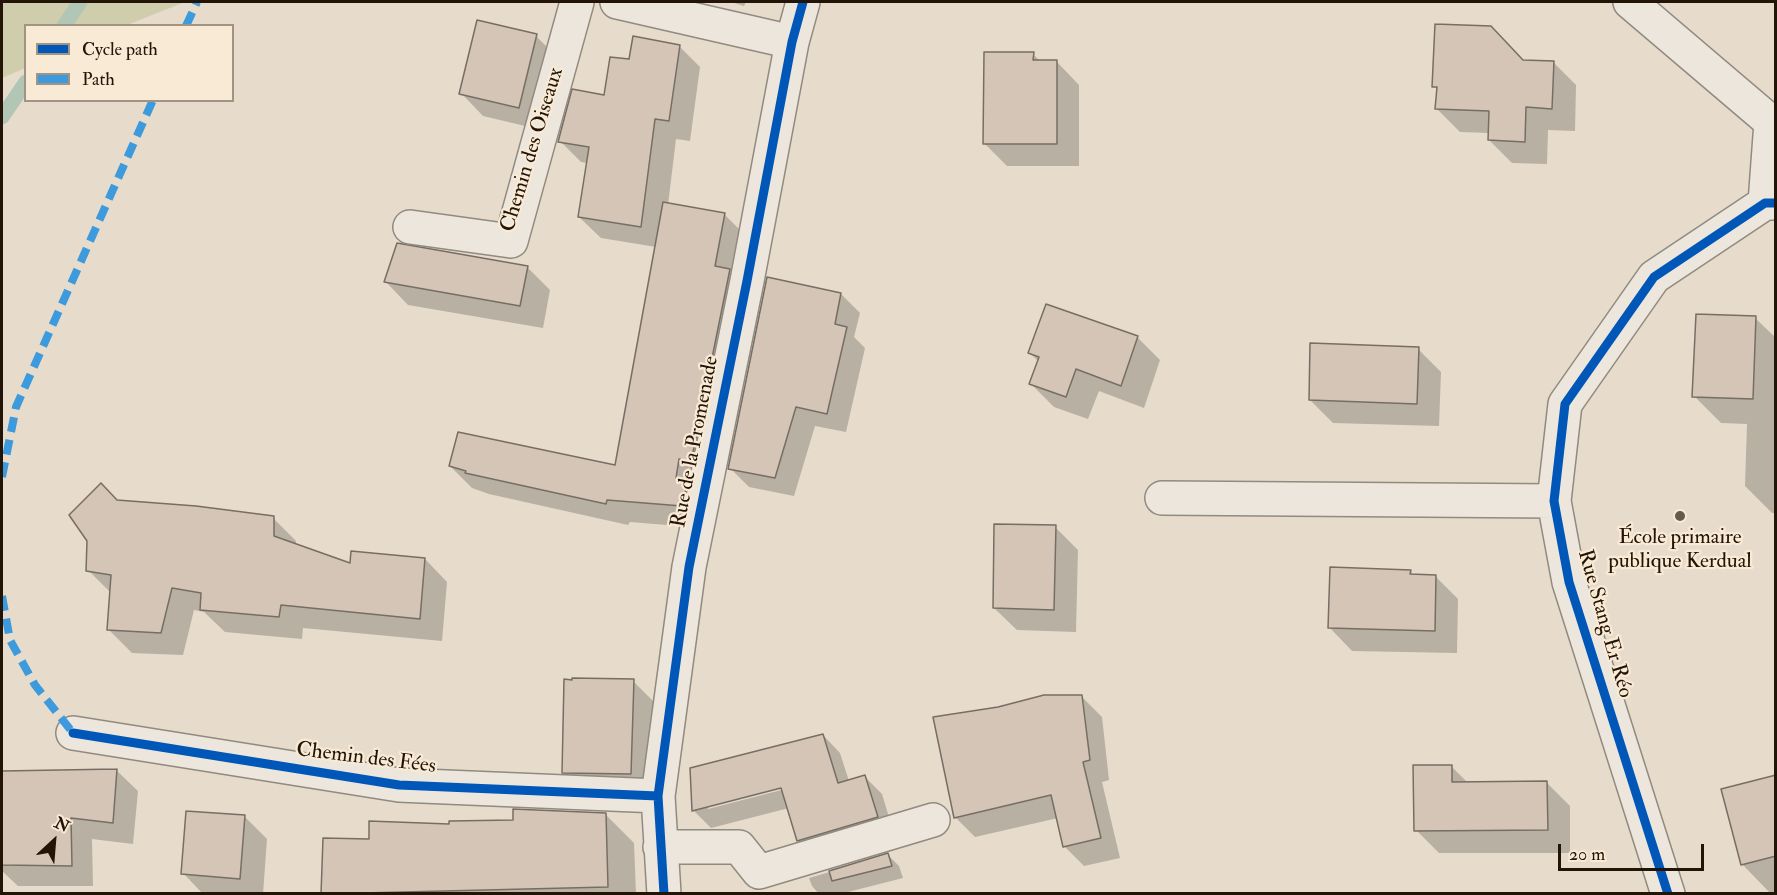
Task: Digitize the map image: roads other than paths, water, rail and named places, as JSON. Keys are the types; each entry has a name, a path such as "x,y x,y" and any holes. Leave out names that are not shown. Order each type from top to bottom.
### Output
{"street":[{"name":"Chemin des Oiseaux","path":"410,227 511,241 577,2"},
{"path":"616,2 792,42"},
{"name":"Rue de la Promenade","path":"664,894 658,796 688,567 747,281 792,42 803,2"},
{"name":"Rue Stang Er Réo","path":"1630,2 1773,120 1770,203 1654,277 1565,404 1554,501 1569,582 1668,894"},
{"path":"1162,498 1554,501"},
{"name":"Chemin des Fées","path":"73,733 399,784 658,796"},
{"path":"660,847 739,847 759,872 933,820"}],"waterway":[{"path":"65,24 80,2"},
{"path":"2,117 24,85"}],"place":[{"name":"École primaire publique Kerdual","path":"1680,516"}]}
